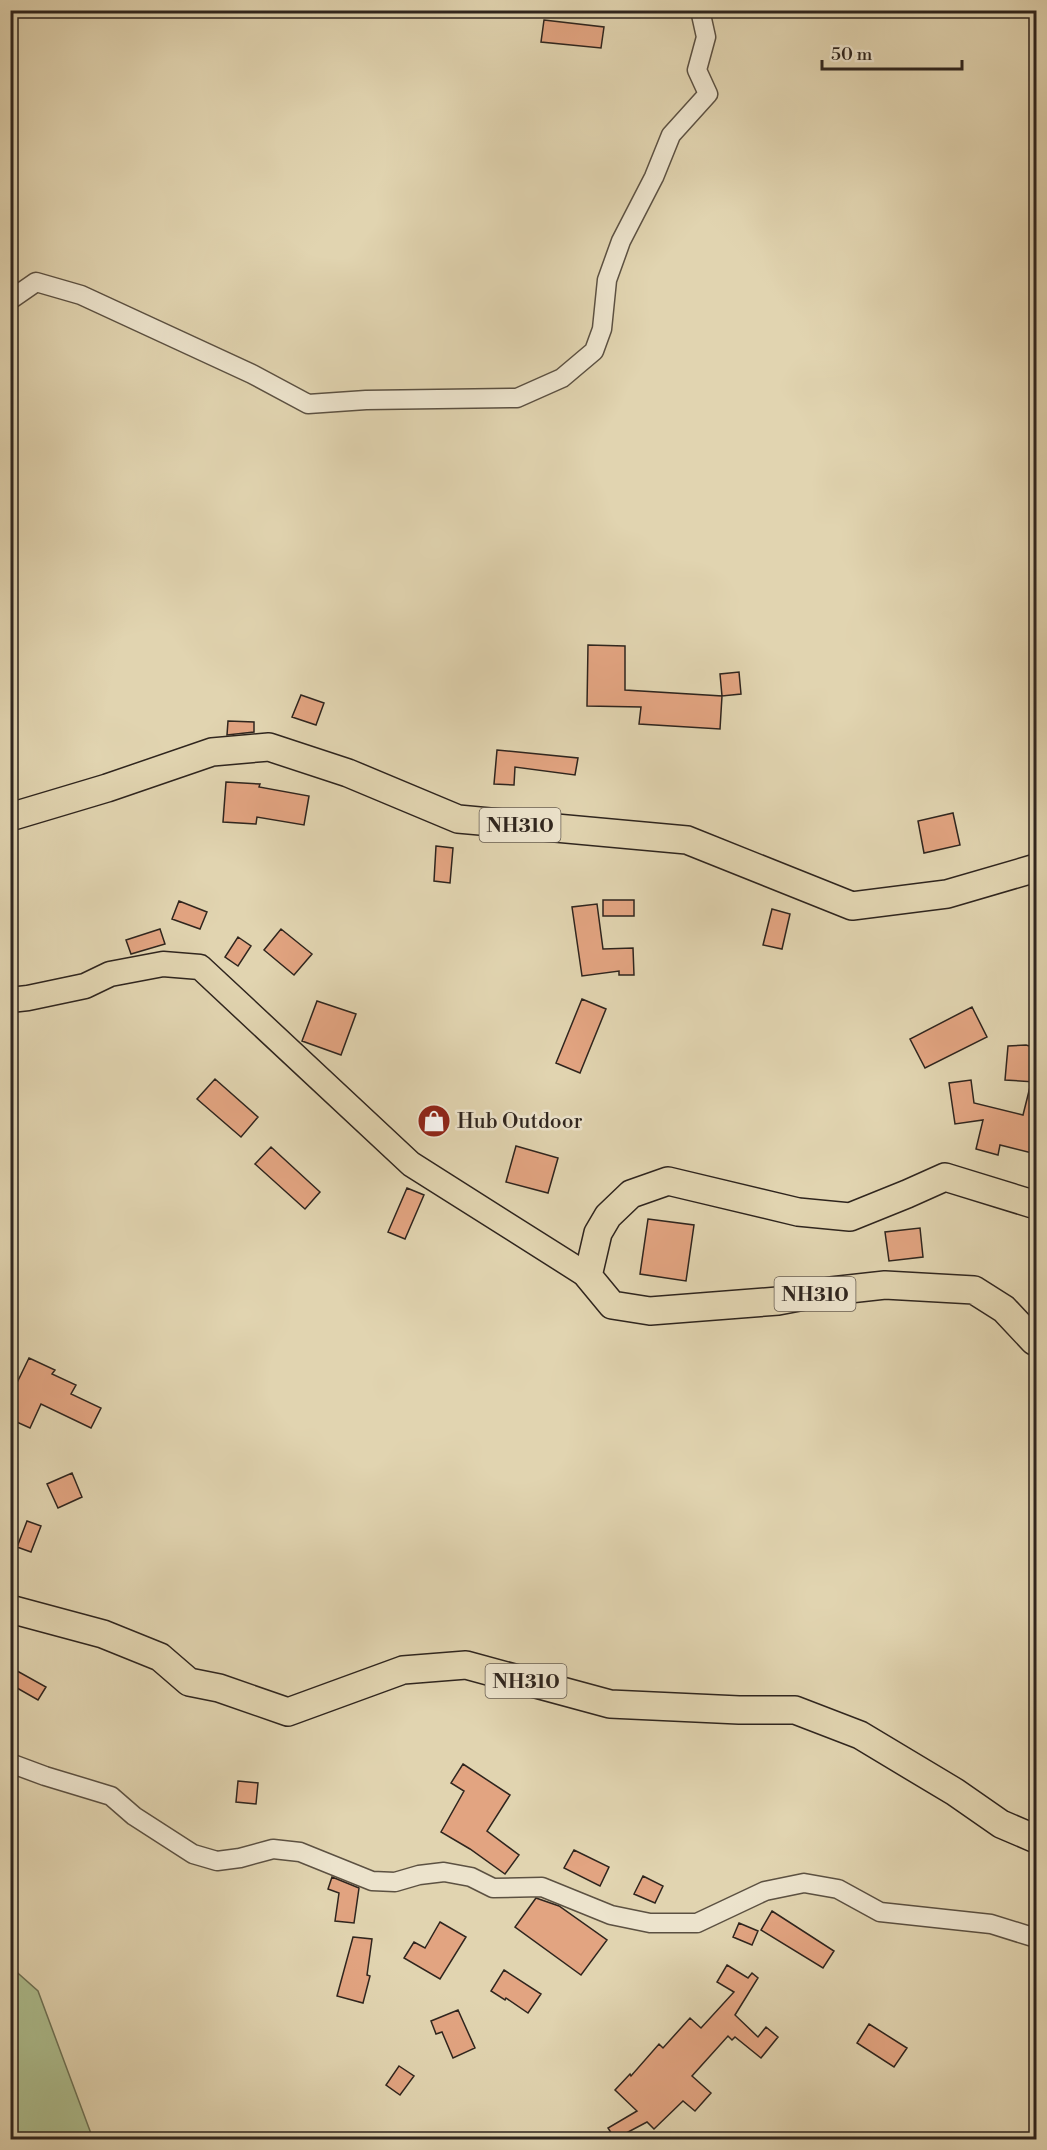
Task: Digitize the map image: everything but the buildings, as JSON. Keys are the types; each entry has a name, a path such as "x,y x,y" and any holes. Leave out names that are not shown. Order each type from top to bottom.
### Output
{"highway":[{"name":"NH310","path":"10,817 107,788 212,752 269,747 348,773 458,819 687,840 852,906 947,894 1036,868"},
{"path":"588,1276 598,1233 608,1216 631,1194 669,1181 798,1212 849,1217 945,1177 1036,1205"},
{"name":"NH310","path":"588,1276 612,1305 650,1311 778,1301 831,1291 885,1285 974,1290 1004,1309 1036,1341"},
{"name":"NH310","path":"10,1610 103,1634 160,1657 189,1682 219,1688 288,1712 403,1670 466,1665 610,1704 738,1710 795,1710 860,1735 955,1792 1001,1824 1036,1839"}],"main road":[{"path":"10,999 28,998 85,986 110,974 163,964 200,967 411,1164 588,1276"}],"street":[{"path":"10,300 36,282 81,296 252,374 308,404 366,400 517,398 562,378 594,351 602,329 607,280 621,241 654,177 671,135 708,94 697,70 706,37 700,10"},
{"path":"10,1763 111,1796 134,1816 193,1854 216,1860 240,1858 273,1850 300,1852 372,1881 394,1882 419,1875 444,1872 471,1877 493,1888 542,1887 611,1915 650,1923 697,1923 765,1891 804,1882 838,1888 880,1912 991,1924 1036,1938"}],"green space":[{"path":"11,1967 38,1991 93,2139 11,2139"}],"place":[{"name":"Hub Outdoor","path":"434,1121"}]}
